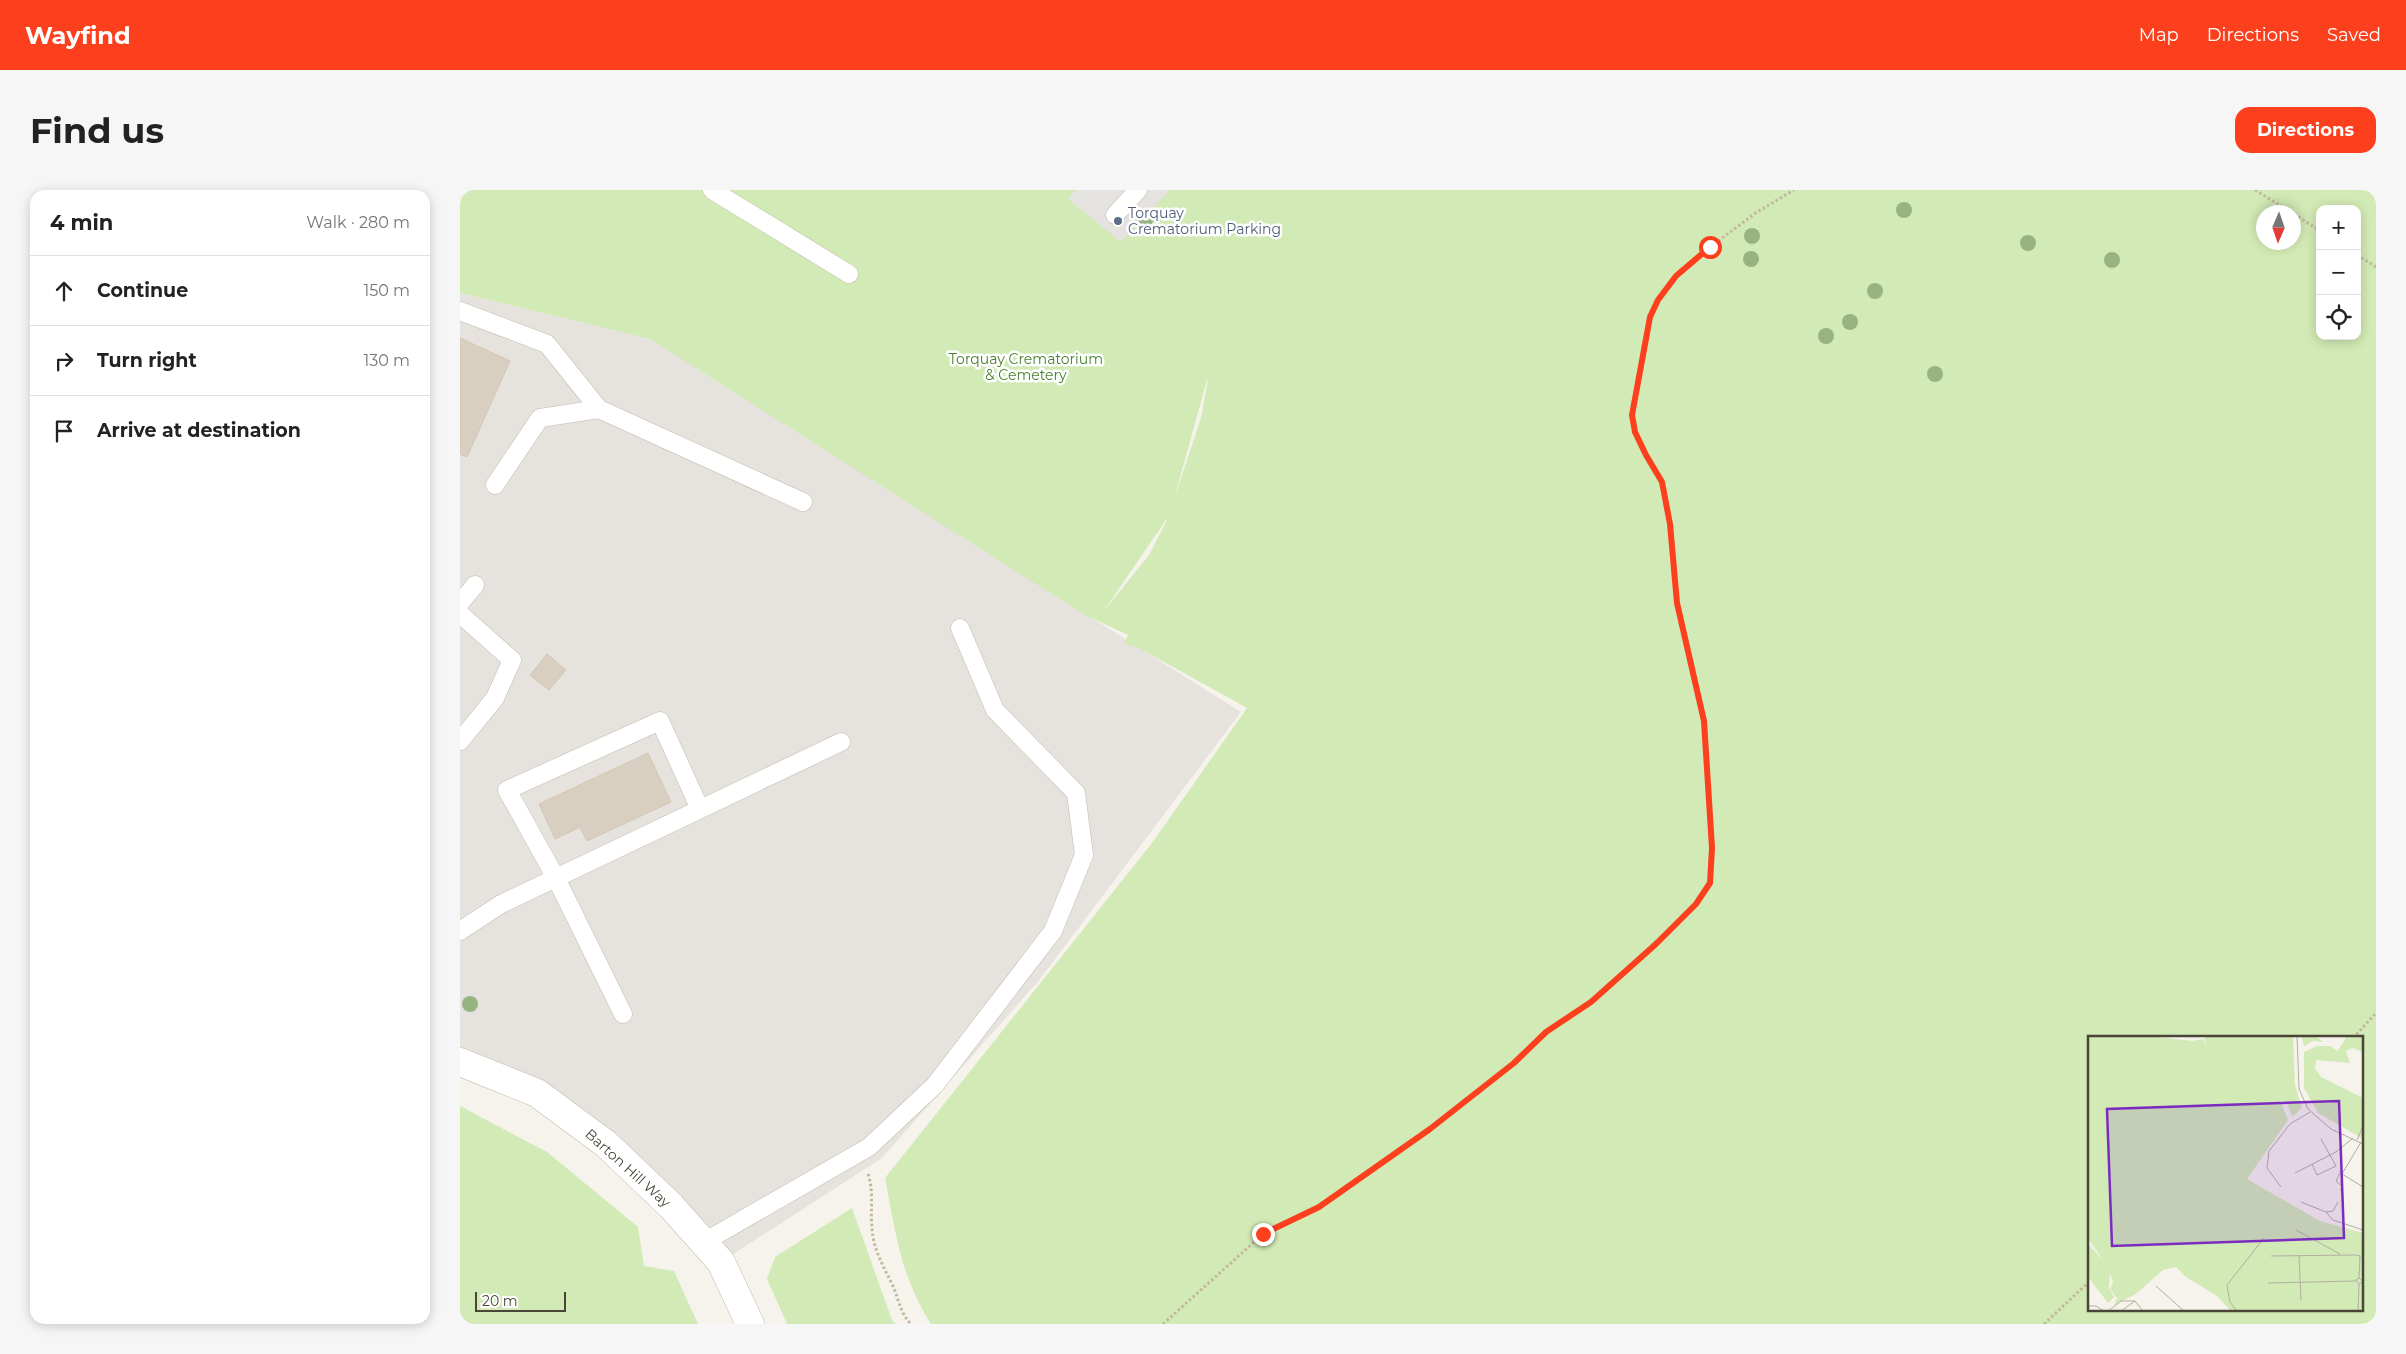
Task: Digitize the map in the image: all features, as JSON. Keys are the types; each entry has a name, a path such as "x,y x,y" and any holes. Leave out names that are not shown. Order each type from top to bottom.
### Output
{"street":[{"name":"Barton Hill Way","path":"460,1062 537,1094 606,1144 671,1206 721,1262 750,1324"}],"lane":[{"path":"712,190 849,274"},
{"path":"1115,215 1138,190"},
{"path":"460,311 547,344 599,409 803,502"},
{"path":"495,485 540,418 599,409"},
{"path":"460,602 474,585"},
{"path":"460,614 512,660 495,698 460,740"},
{"path":"704,1242 869,1147 935,1085 1053,932 1084,855 1076,793 996,710 960,628"},
{"path":"623,1014 556,878 507,790 660,721 700,809"},
{"path":"460,931 501,904 841,742"}],"path":[{"path":"1163,1324 1263,1234 1319,1207 1430,1129 1514,1063 1546,1032 1591,1002 1696,904 1710,883 1712,848 1704,721 1677,603 1670,524 1662,482 1635,432 1632,415 1650,317 1658,300 1676,276 1710,247 1757,212 1794,190"},
{"path":"2255,190 2279,205"},
{"path":"2301,219 2316,228"},
{"path":"2361,258 2376,267"},
{"path":"2355,1036 2376,1013"},
{"path":"860,1152 871,1185 872,1231 878,1257 893,1286 903,1316 911,1324"},
{"path":"2044,1324 2088,1283"}],"shaded area":[{"name":"Torquay Crematorium Parking","path":"1076,190 1170,190 1121,242 1068,199"},
{"path":"460,293 650,339 1241,712 1040,979 882,1158 721,1262 606,1144 460,1062"}],"green space":[{"name":"Torquay Crematorium & Cemetery","path":"460,190 2376,190 2376,1324 931,1324 912,1288 900,1254 885,1178 1152,843 1247,708 1137,647 1124,644 1128,635 1085,615 650,339 460,293","holes":["1208,380 1201,418 1174,499","1166,520 1149,555 1103,612"]},
{"path":"460,1106 547,1152 638,1227 644,1266 674,1271 698,1324 460,1324"},
{"path":"852,1208 892,1320 896,1324 787,1324 767,1279 775,1257"}],"building":[{"path":"460,338 510,361 467,457 460,454"},
{"path":"547,654 566,670 549,690 530,675"},
{"path":"648,753 671,802 587,841 580,827 555,839 539,804"}],"place":[{"name":"Torquay Crematorium Parking","path":"1118,221"}],"route":[{"path":"1263,1234 1288,1224 1319,1207 1430,1129 1514,1063 1546,1032 1591,1002 1656,944 1696,904 1710,883 1712,848 1704,721 1677,603 1670,524 1662,482 1635,432 1632,415 1650,317 1658,300 1676,276 1710,247"}]}
